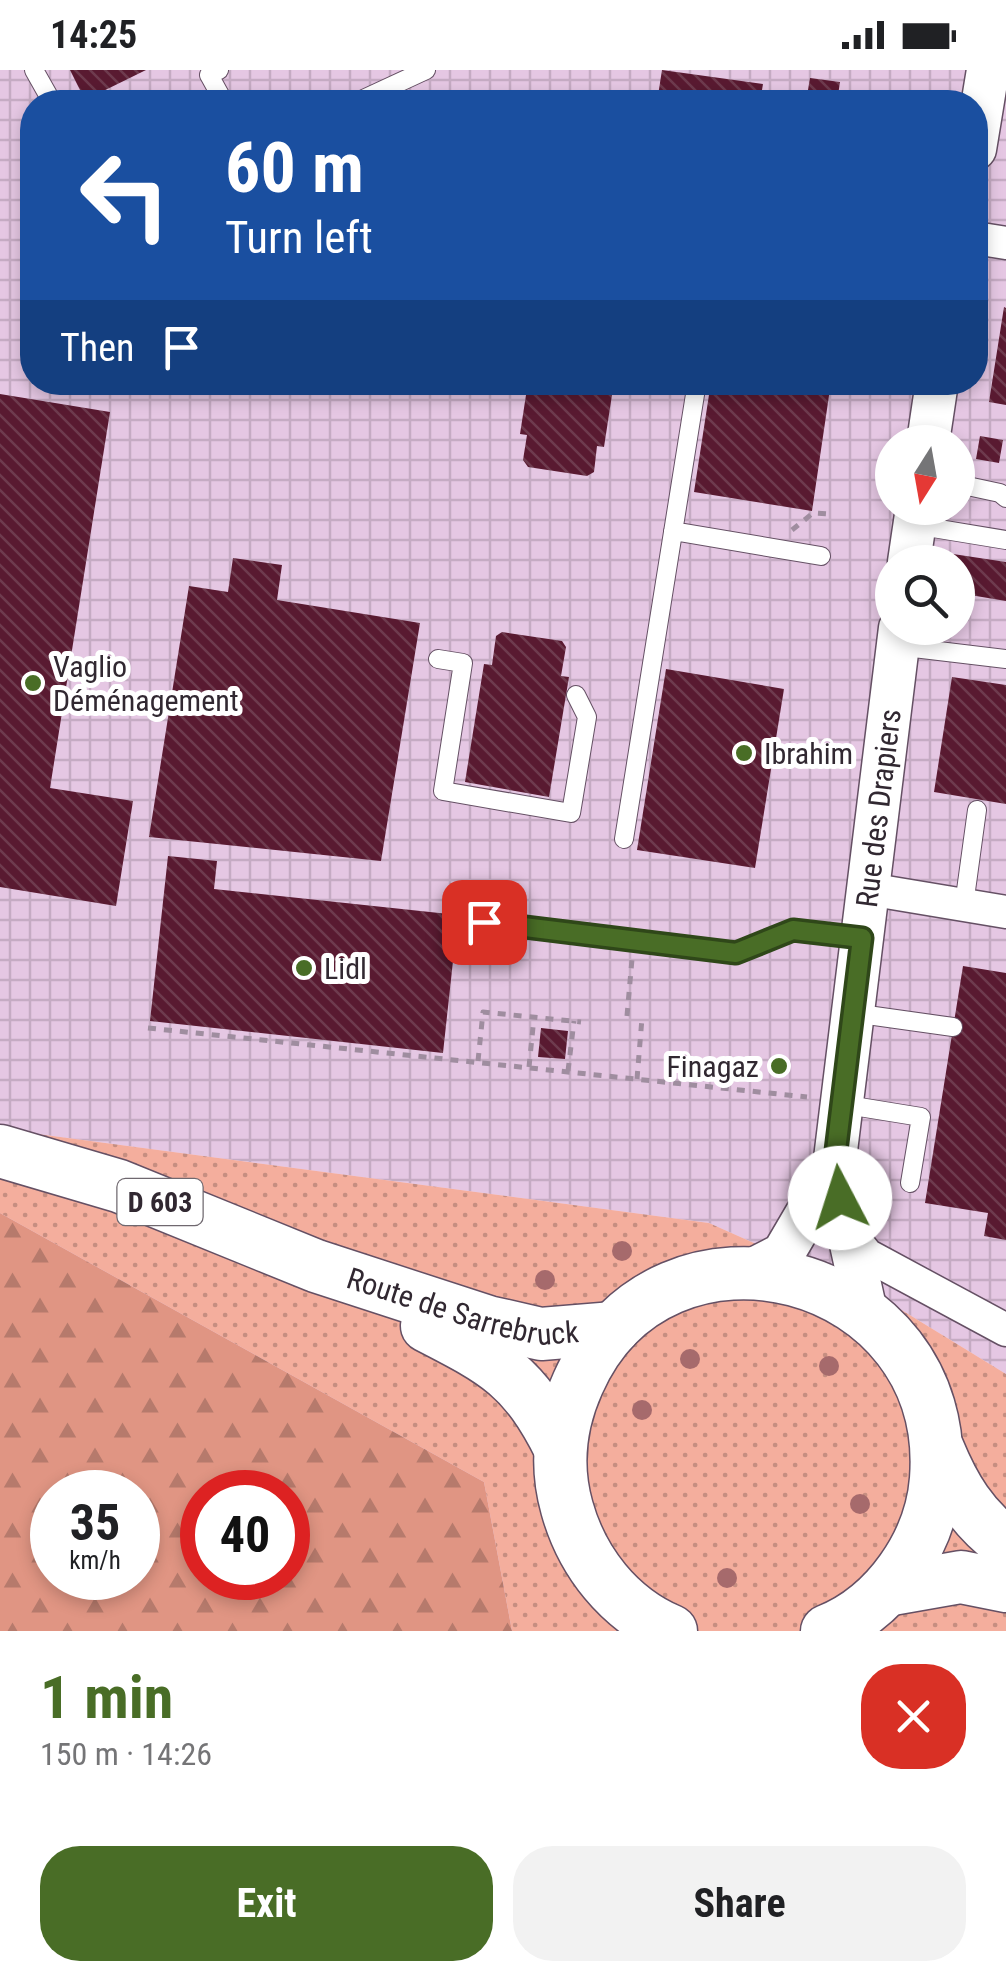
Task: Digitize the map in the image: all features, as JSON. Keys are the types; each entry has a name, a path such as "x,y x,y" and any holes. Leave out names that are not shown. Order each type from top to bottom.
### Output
{"main road":[{"name":"Route de Sarrebruck","path":"0,1151 120,1186 316,1266 488,1322 541,1334 614,1328"},
{"name":"Route de Sarrebruck","path":"316,1266 475,1351 524,1386 560,1448"},
{"path":"671,1631 623,1615 593,1567 573,1530 562,1490 560,1448 568,1404 586,1364 614,1328 653,1298 699,1278 748,1272 810,1282 866,1312 902,1350 927,1397 938,1450 954,1488 983,1527 1006,1543"},
{"path":"826,1631 844,1624 888,1590 917,1548 934,1500 938,1450"},
{"path":"888,1590 961,1577 1006,1586"}],"street":[{"path":"931,425 935,395"},
{"name":"Rue des Drapiers","path":"866,1312 834,1167 828,1101 852,1013 898,645"},
{"path":"868,889 1006,912"},
{"name":"Rue des Drapiers","path":"748,1272 783,1254 834,1167"},
{"path":"846,1230 867,1255 1006,1330"}],"lane":[{"path":"218,90 210,74 219,70"},
{"path":"382,90 426,70"},
{"path":"624,839 695,395"},
{"path":"975,488 1006,498"},
{"path":"673,531 821,556"},
{"path":"914,532 1006,540"},
{"path":"940,645 1006,658"},
{"path":"438,659 463,663 443,791 571,813 587,717 576,695"},
{"path":"964,905 977,810"},
{"path":"484,922 736,953 793,930 862,938"},
{"path":"852,1013 953,1027"},
{"path":"828,1101 929,1118 910,1184"}],"path":[{"path":"786,536 813,513 828,514"},
{"path":"627,1016 634,940"},
{"path":"478,1061 484,1012 577,1021 568,1072"},
{"path":"529,1067 534,1017"},
{"path":"637,1079 642,1018"},
{"path":"148,1028 828,1101"}],"shaded area":[{"path":"0,70 1006,70 1006,1374 895,1306 709,1223 0,1129"},
{"path":"0,1129 709,1223 895,1306 1006,1374 1006,1631 512,1631 484,1482 0,1213"}],"green space":[{"path":"0,1213 484,1482 512,1631 0,1631"}],"building":[{"path":"70,70 146,70 105,90 80,90"},
{"path":"662,70 763,84 762,90 659,90"},
{"path":"810,78 840,82 839,90 808,90"},
{"path":"1006,308 1006,405 989,402"},
{"name":"Vaglio Déménagement","path":"0,394 110,412 50,788 133,801 116,906 0,887"},
{"path":"526,395 612,395 604,447 597,446 594,472 587,476 528,467 523,460 527,435 520,434"},
{"path":"709,395 829,395 812,511 694,492"},
{"path":"980,436 1003,440 999,463 976,459"},
{"path":"975,557 1006,562 1006,601 975,596"},
{"path":"233,558 282,565 277,600 420,623 381,861 149,837 189,586 228,592"},
{"path":"502,632 562,641 566,647 561,676 569,677 549,797 465,782 484,664 492,665 496,636"},
{"path":"666,669 784,689 755,868 637,850"},
{"path":"952,677 1006,685 1006,804 934,792"},
{"name":"Lidl","path":"168,856 217,861 214,889 458,915 443,1053 150,1021"},
{"path":"963,966 1006,973 1006,1240 984,1236 988,1213 925,1203"},
{"path":"541,1028 568,1031 565,1059 538,1057"}],"place":[{"name":"Vaglio Déménagement","path":"33,683"},
{"name":"Ibrahim","path":"744,753"},
{"name":"Lidl","path":"304,968"},
{"name":"Finagaz","path":"779,1066"}],"route":[{"path":"484,922 736,953 793,930 862,938 834,1167 840,1198"}]}
